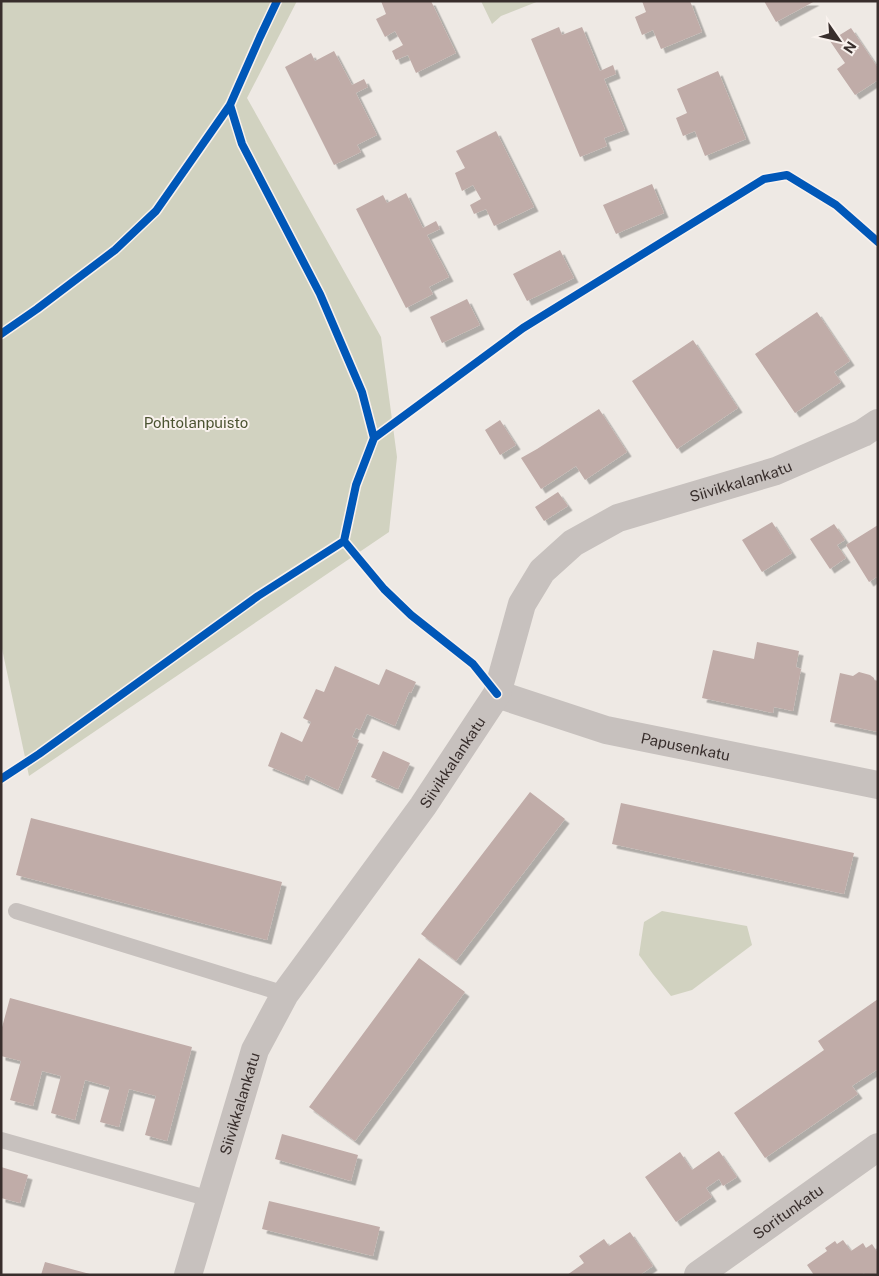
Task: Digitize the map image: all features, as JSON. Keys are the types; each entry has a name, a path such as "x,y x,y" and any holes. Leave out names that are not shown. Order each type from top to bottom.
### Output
{"street":[{"name":"Siivikkalankatu","path":"188,1275 255,1050 286,994 423,806 497,694 522,604 542,571 572,543 618,518 776,471 863,433 878,424"},
{"name":"Papusenkatu","path":"497,694 606,730 878,785"},
{"name":"Soritunkatu","path":"698,1275 878,1147"}],"lane":[{"path":"16,911 286,994"},
{"path":"1,1140 210,1200"}],"green space":[{"name":"Pohtolanpuisto","path":"1,1 297,1 247,98 381,337 397,457 389,532 29,776 1,644"},
{"path":"481,1 539,1 501,16 492,24"},
{"path":"662,911 747,926 752,945 692,990 671,996 639,955 644,922"}],"building":[{"path":"381,1 431,1 456,53 416,73 408,55 396,60 392,51 403,45 395,31 385,37 376,19 386,14"},
{"path":"642,1 690,1 702,32 661,49 653,30 642,35 635,17 646,12"},
{"path":"764,1 815,1 776,22"},
{"path":"559,27 562,35 582,27 600,71 613,65 616,74 604,79 625,130 604,138 607,146 580,157 531,39"},
{"path":"851,28 878,68 878,80 855,95 837,69 845,63 830,41"},
{"path":"334,51 352,85 364,79 368,87 356,93 377,135 357,145 361,152 334,165 285,67 311,53 315,61"},
{"path":"718,71 746,139 705,156 695,131 683,136 676,118 687,113 677,89"},
{"path":"496,131 534,207 494,226 486,209 474,214 470,205 481,199 473,185 462,191 455,173 465,168 456,151"},
{"path":"652,184 664,213 616,234 603,205"},
{"path":"406,193 423,228 436,221 440,229 427,235 449,277 429,287 433,294 406,308 356,209 383,195 387,203"},
{"path":"560,250 574,278 527,301 513,274"},
{"path":"467,299 480,325 442,343 430,317"},
{"path":"817,312 850,361 834,372 841,382 795,413 755,354"},
{"path":"693,340 738,408 677,449 632,381"},
{"path":"599,409 627,452 585,480 576,466 541,489 521,458"},
{"path":"500,420 516,445 500,455 485,430"},
{"path":"558,492 568,506 544,521 535,507"},
{"path":"772,522 792,553 762,572 742,540"},
{"path":"834,524 845,540 837,545 846,558 830,569 810,539"},
{"path":"878,525 878,576 869,582 846,545"},
{"path":"757,642 799,651 796,667 801,669 793,711 774,707 773,713 702,698 713,650 754,659"},
{"path":"335,666 379,685 386,669 416,682 411,693 409,692 395,726 367,714 360,730 356,728 352,737 359,740 338,790 306,775 304,781 268,766 281,732 302,742 311,722 303,718 316,689 324,692"},
{"path":"859,672 870,675 874,680 878,681 878,732 830,722 840,673 853,676"},
{"path":"383,751 410,763 398,789 371,777"},
{"path":"530,792 565,819 456,961 421,934"},
{"path":"621,803 854,853 844,894 612,844"},
{"path":"31,818 282,882 267,940 16,875"},
{"path":"419,958 465,992 355,1141 309,1107"},
{"path":"10,998 192,1047 167,1141 145,1135 156,1096 129,1089 119,1127 100,1122 110,1087 85,1080 75,1120 51,1113 61,1076 42,1071 33,1106 10,1100 21,1061 1,1056 1,1031"},
{"path":"878,999 878,1069 852,1086 858,1094 765,1158 734,1113 824,1050 818,1041"},
{"path":"282,1134 358,1155 351,1181 275,1159"},
{"path":"719,1151 737,1177 723,1186 719,1179 706,1188 712,1197 676,1222 645,1177 680,1152 692,1170"},
{"path":"1,1167 28,1175 20,1203 1,1198"},
{"path":"269,1201 380,1227 373,1256 262,1229"},
{"path":"630,1232 653,1266 640,1275 567,1275 584,1263 579,1256 604,1239 609,1246"},
{"path":"843,1240 851,1251 863,1243 866,1248 872,1244 878,1253 878,1272 874,1275 865,1275 864,1273 861,1275 814,1275 807,1265 827,1251 825,1248 835,1241 837,1244"},
{"path":"45,1262 90,1274 41,1275"}],"cycle path":[{"path":"1,334 115,250 156,211 230,105 277,1"},
{"path":"230,105 242,144 320,294 362,392 374,438 356,485 344,541 384,589 411,615 473,664 497,694"},
{"path":"374,438 523,328 764,179 787,175 836,205 878,242"},
{"path":"1,779 39,754 258,596 344,541"}]}
